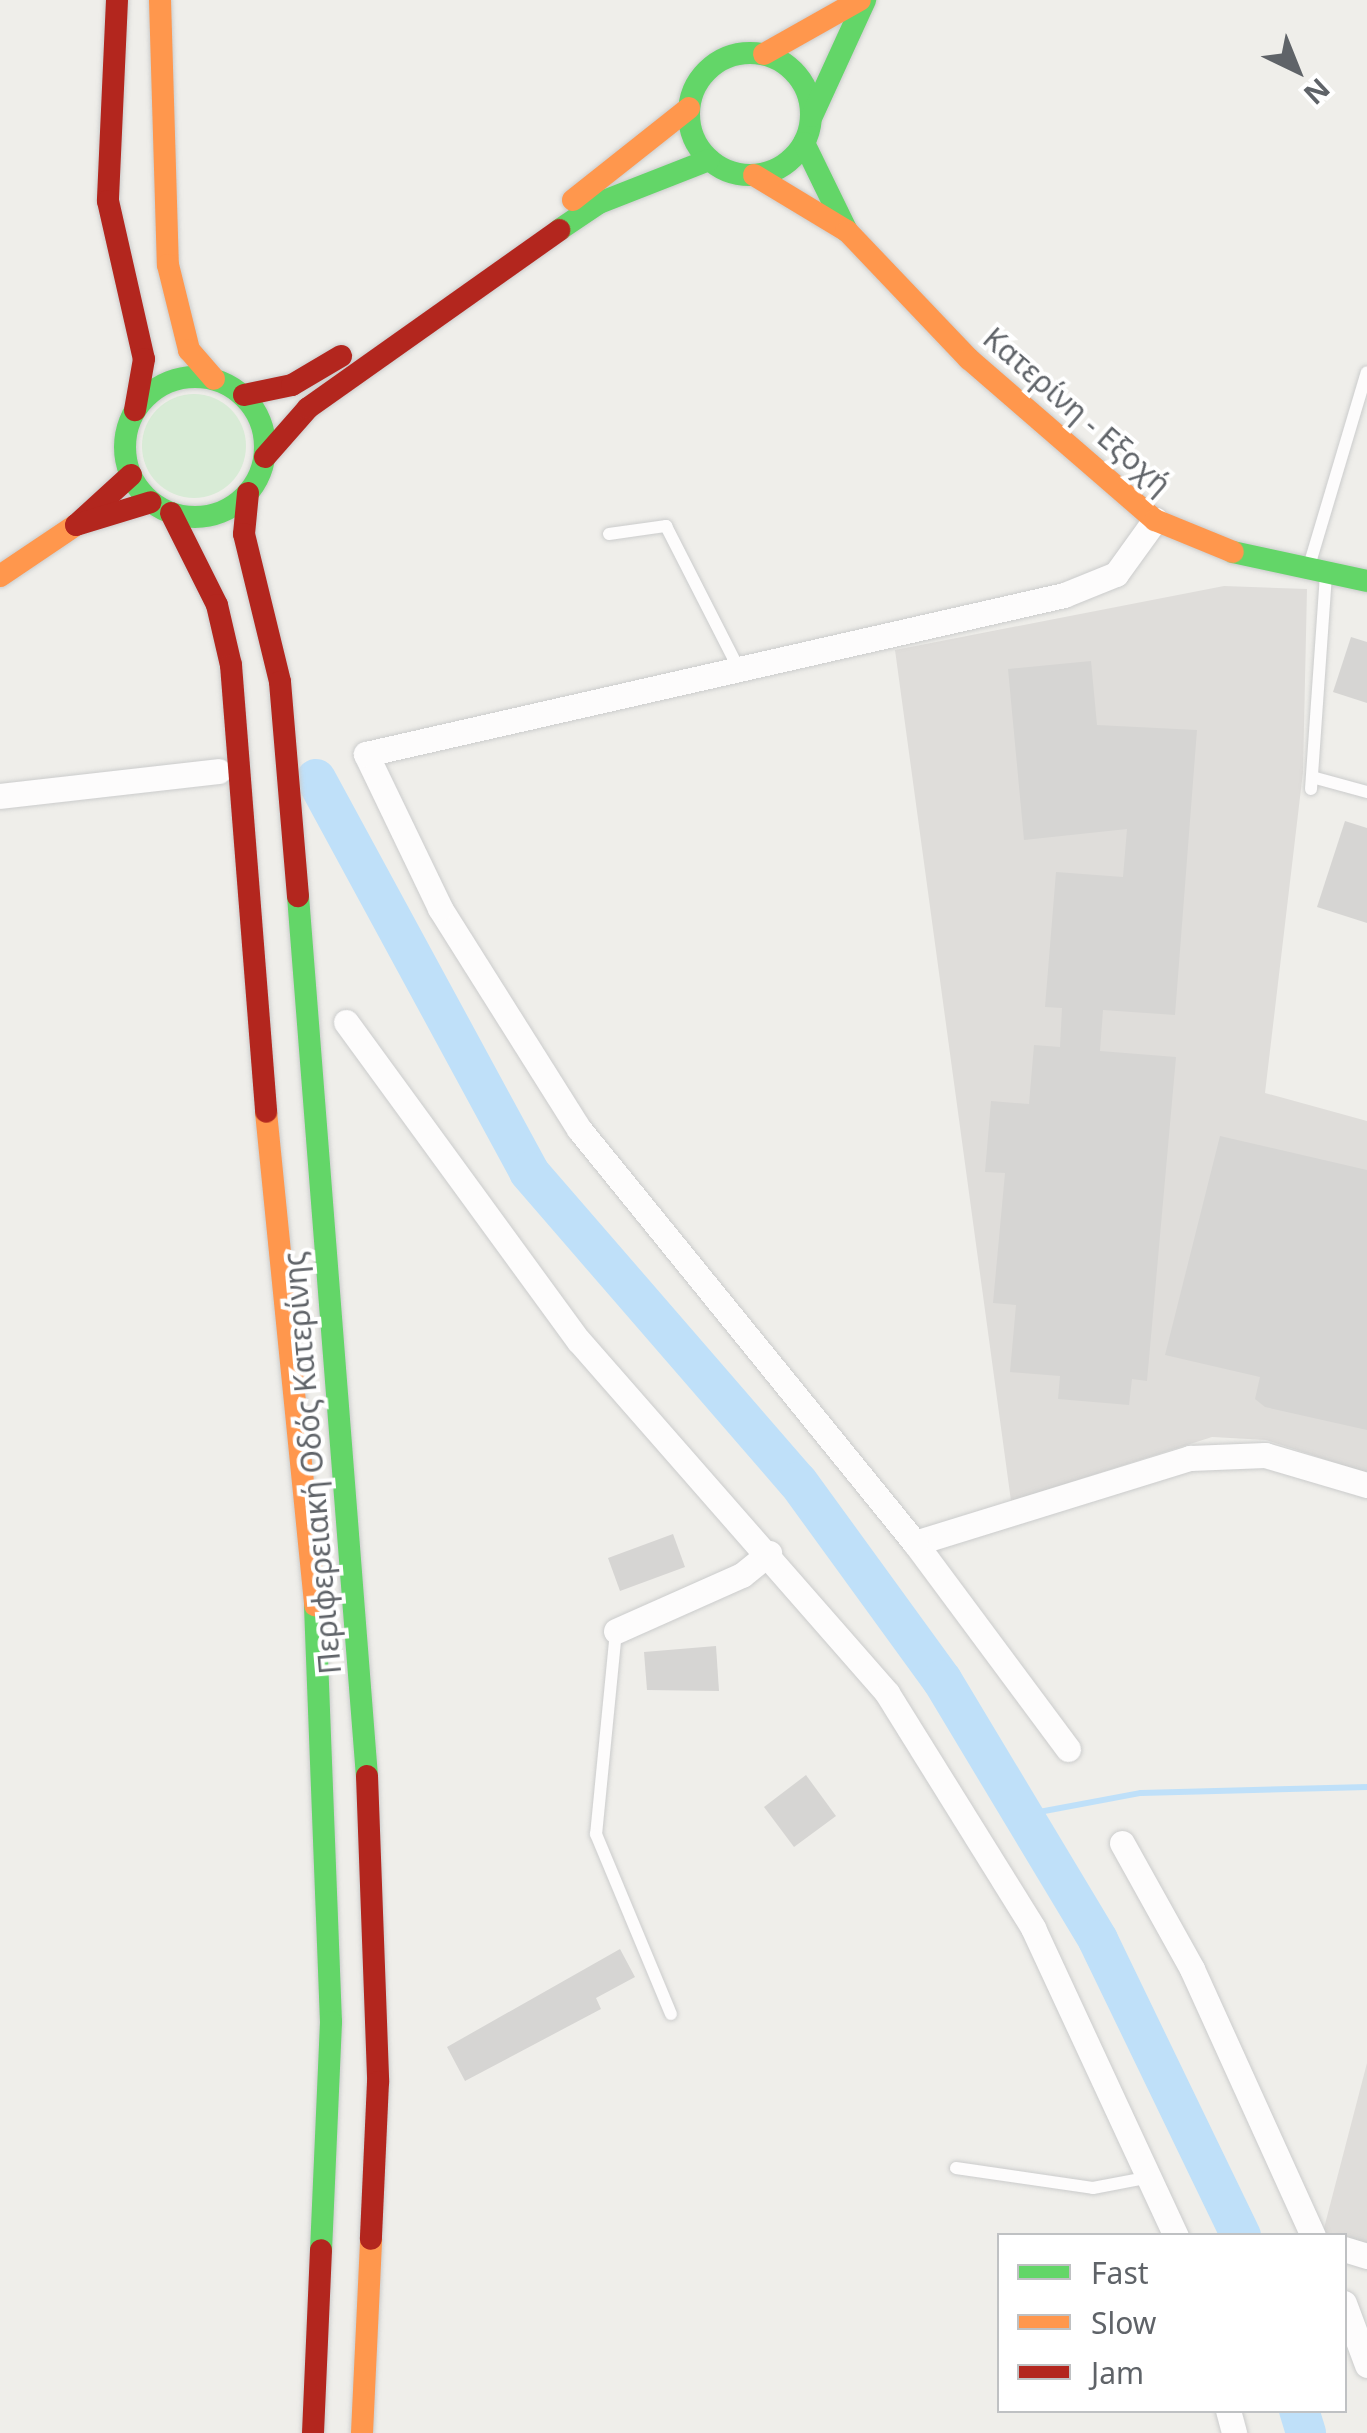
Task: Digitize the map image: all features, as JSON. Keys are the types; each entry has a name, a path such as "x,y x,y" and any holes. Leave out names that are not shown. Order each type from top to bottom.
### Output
{"main road":[{"path":"117,0 108,201 144,359 136,410 125,442 131,475 161,508"},
{"path":"160,0 168,264 189,350 214,378 244,395 262,423 265,457"},
{"path":"244,395 318,372 592,188 688,108 717,62 764,54 862,0"},
{"path":"754,176 780,168 804,143 862,0"},
{"path":"764,54 799,76 812,116"},
{"path":"76,525 161,508 216,514 248,493 265,457 308,408 486,278 599,203 709,160 688,108"},
{"name":"Κατερίνη - Εξοχή","path":"804,143 847,231"},
{"name":"Κατερίνη - Εξοχή","path":"709,160 754,176 847,231 970,359 1155,520 1317,571 1367,581"},
{"path":"136,410 169,382 214,378"},
{"path":"0,576 76,525 131,475"},
{"name":"Περιφερειακή Οδός Κατερίνης","path":"248,493 244,534 280,682 364,1706 378,2082 362,2433"},
{"name":"Περιφερειακή Οδός Κατερίνης","path":"161,508 217,604 231,665 232,770 316,1631 332,2022 313,2433"}],"street":[{"path":"1068,1750 915,1544 579,1129 440,908 366,754 742,674 1064,595 1116,574 1155,520"},
{"path":"0,796 219,772"},
{"path":"346,1022 580,1341 769,1553 887,1693 1033,1928 1175,2233"},
{"path":"915,1544 1190,1458 1266,1456 1367,1484"},
{"path":"616,1631 742,1575 769,1553"},
{"path":"1122,1843 1192,1969 1311,2233"},
{"path":"1347,2311 1367,2364"}],"lane":[{"path":"1367,372 1317,571 1311,783 1367,792"},
{"path":"609,534 666,526 742,674"},
{"path":"616,1631 596,1834 672,2014"},
{"path":"956,2168 1092,2188 1150,2177"}],"shaded area":[{"path":"1224,586 1307,589 1303,772 1265,1093 1367,1121 1367,1473 1266,1440 1212,1437 1011,1501 895,650"},
{"path":"1367,2063 1367,2243 1347,2238 1347,2233 1323,2232"}],"green space":[{"path":"194,394 214,398 231,409 242,426 246,446 242,466 231,483 214,494 194,498 174,494 157,483 146,466 142,446 146,426 157,409 174,398"}],"building":[{"path":"1351,637 1367,642 1367,703 1333,692"},
{"path":"1091,661 1097,725 1197,730 1175,1015 1103,1010 1100,1051 1176,1057 1147,1381 1132,1379 1129,1405 1058,1399 1060,1376 1010,1372 1016,1305 993,1303 1005,1173 985,1172 991,1101 1029,1104 1034,1045 1060,1047 1062,1008 1045,1007 1056,872 1123,877 1127,829 1024,840 1008,669"},
{"path":"1345,821 1367,828 1367,923 1317,907"},
{"path":"1220,1136 1367,1170 1367,1430 1265,1407 1255,1399 1260,1377 1165,1355"},
{"path":"673,1534 685,1567 620,1591 608,1558"},
{"path":"716,1646 719,1691 647,1690 644,1652"},
{"path":"806,1775 836,1816 794,1847 764,1807"},
{"path":"620,1949 635,1977 596,1998 601,2009 465,2081 447,2047"}],"waterway":[{"path":"316,779 529,1172 798,1482 942,1680 1098,1940 1240,2233"},
{"path":"1023,1815 1141,1793 1367,1787"},
{"path":"1300,2413 1306,2433"}],"traffic: fast":[{"path":"812,116 865,0"},
{"path":"750,53 773,58 793,71 806,91 811,114 806,137 793,157 773,170 750,175 727,170 707,157 694,137 689,114 694,91 707,71 727,58 750,53"},
{"path":"804,143 847,231"},
{"path":"559,230 599,203 709,160"},
{"path":"195,377 222,382 245,397 260,420 265,447 260,474 245,497 222,512 195,517 168,512 145,497 130,474 125,447 130,420 145,397 168,382 195,377"},
{"path":"1233,552 1367,581"},
{"path":"298,896 367,1776"},
{"path":"315,1606 331,2022 321,2250"}],"traffic: slow":[{"path":"160,0 168,265 189,350 214,379"},
{"path":"764,54 860,0"},
{"path":"573,200 689,108"},
{"path":"754,175 847,231 969,359 1155,520 1233,552"},
{"path":"0,576 76,525"},
{"path":"266,1112 315,1606"},
{"path":"362,2433 371,2239"}],"traffic: jam":[{"path":"117,0 108,201 144,359 135,410"},
{"path":"265,457 308,408 559,230"},
{"path":"244,395 292,385 341,356"},
{"path":"131,475 76,525 151,502"},
{"path":"248,493 244,534 280,682 298,896"},
{"path":"171,513 217,605 231,665 266,1112"},
{"path":"367,1776 378,2082 371,2239"},
{"path":"313,2433 321,2250"}]}
